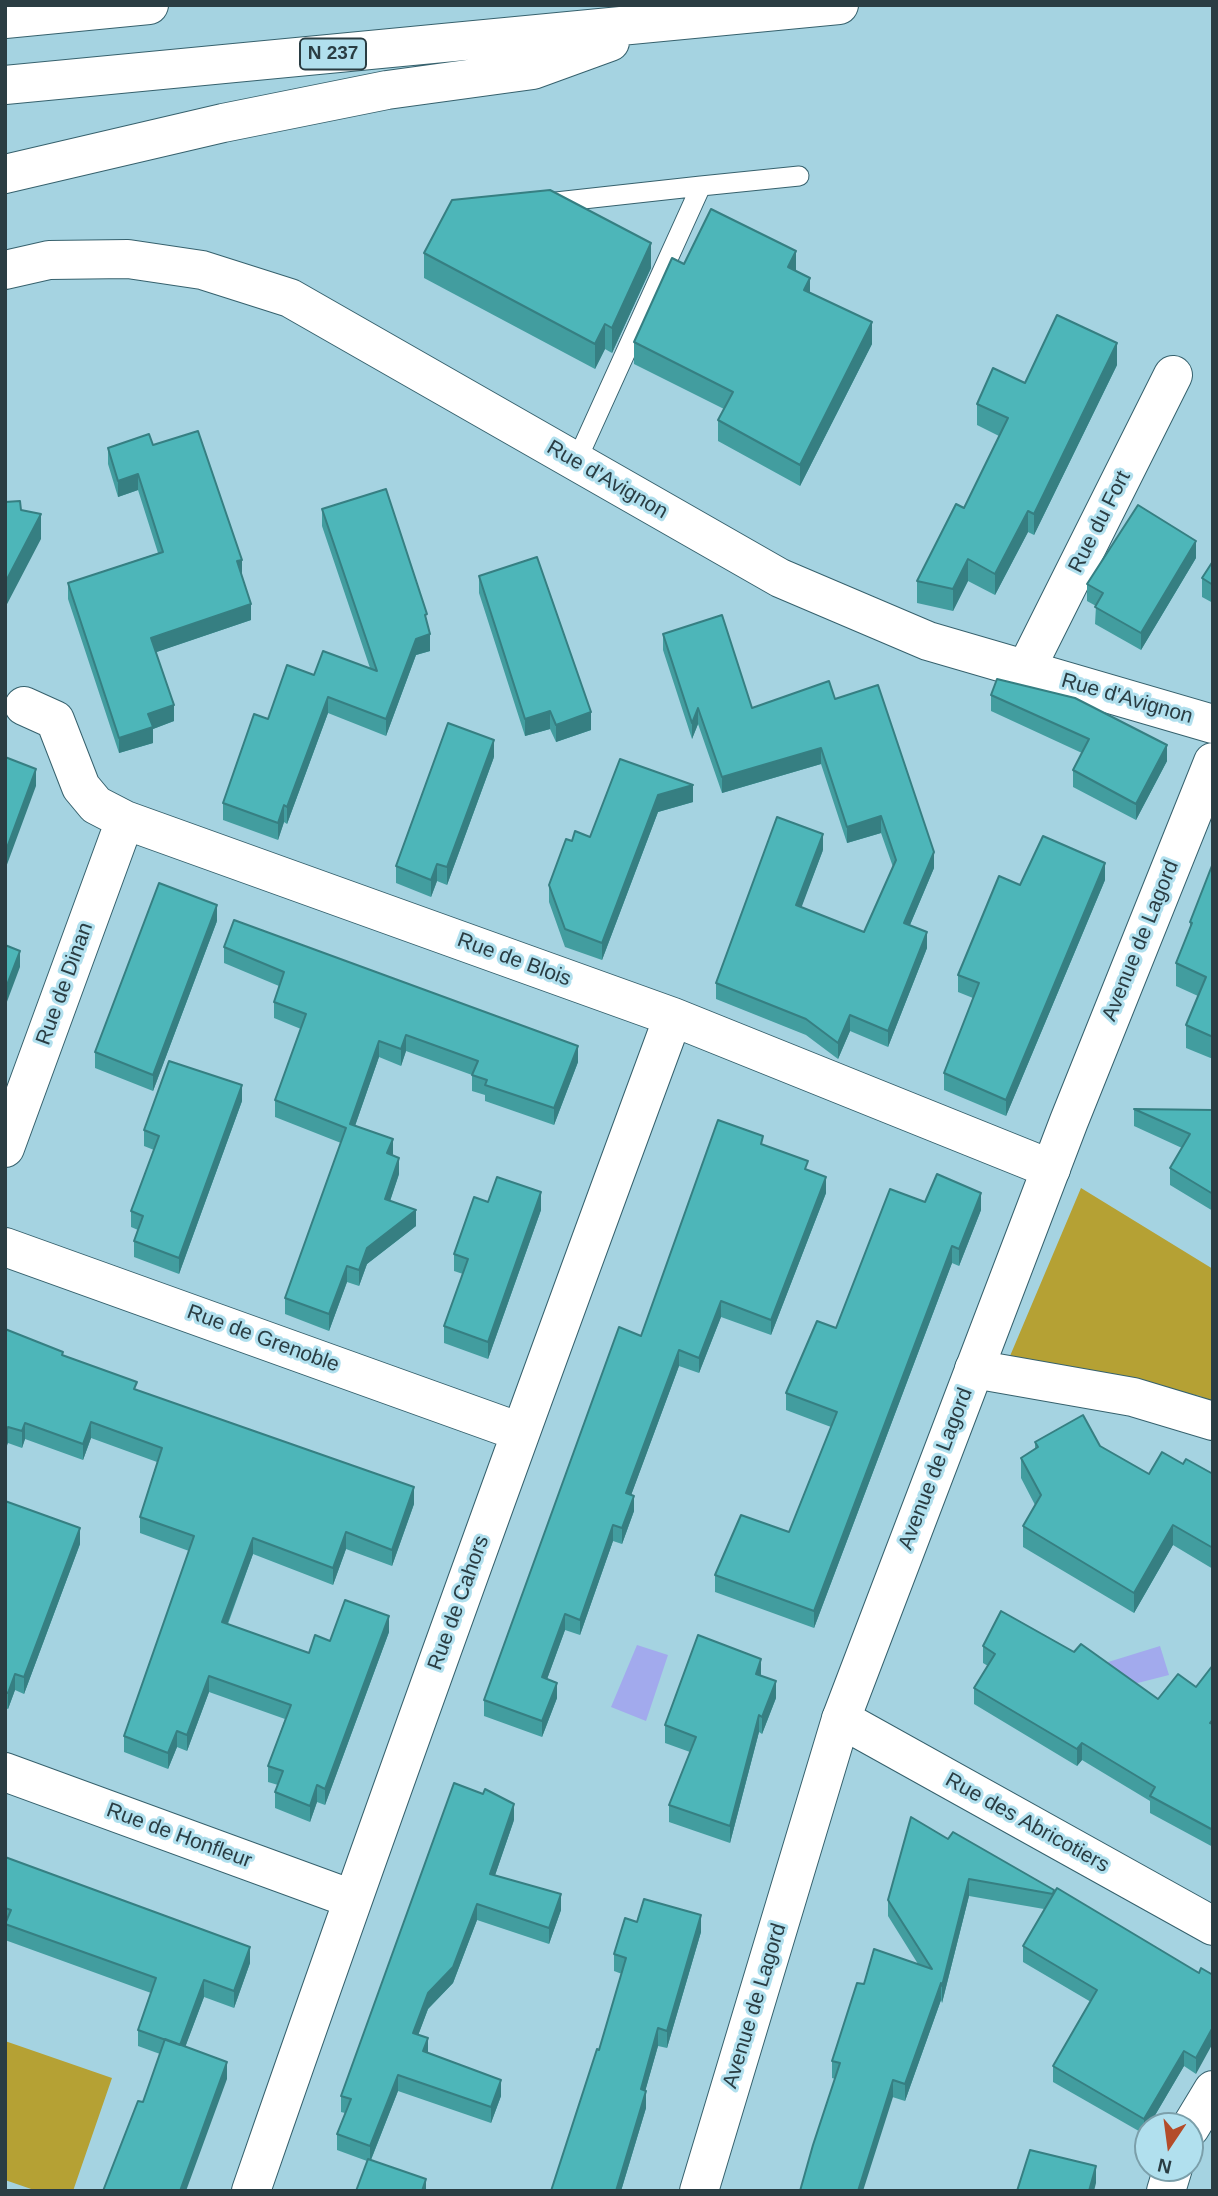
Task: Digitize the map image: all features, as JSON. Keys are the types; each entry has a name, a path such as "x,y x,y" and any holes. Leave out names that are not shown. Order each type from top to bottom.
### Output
{"main road":[{"path":"5,19 149,5"},
{"name":"N 237","path":"5,85 839,5"},
{"path":"5,174 223,123 387,90 533,70 661,23"},
{"name":"Rue d'Avignon","path":"5,270 49,260 128,259 202,270 290,298 780,578 928,641 1213,724"},
{"name":"Rue du Fort","path":"1027,669 1173,375"},
{"name":"Rue de Blois","path":"24,706 55,720 81,787 96,805 125,820 673,1017 1051,1169"},
{"name":"Avenue de Lagord","path":"699,2191 841,1719 1051,1169 1213,762"},
{"name":"Rue de Dinan","path":"5,1148 125,820"},
{"name":"Rue de Cahors","path":"250,2191 520,1432 673,1017"},
{"name":"Rue de Grenoble","path":"5,1247 520,1432"},
{"path":"974,1369 1133,1397 1213,1421"},
{"name":"Rue des Abricotiers","path":"841,1719 1213,1926"},
{"name":"Rue de Honfleur","path":"5,1772 352,1899"},
{"path":"1200,2112 1213,2090"}],"lane":[{"path":"528,205 799,176"},
{"path":"576,462 701,186"}],"shaded area":[{"path":"1081,1188 1213,1269 1213,1403 1200,1396 1010,1356"},
{"path":"5,2041 112,2078 73,2191 37,2191 5,2180"}],"water":[{"path":"637,1645 668,1655 646,1721 611,1707"},
{"path":"1160,1646 1169,1675 1114,1689 1105,1663"}],"building":[{"path":"550,190 651,243 612,328 605,324 595,344 424,253 452,200"},
{"path":"711,209 796,251 788,267 810,278 804,290 872,322 800,465 718,420 733,392 634,342 672,258 684,264"},
{"path":"1057,315 1117,343 1034,514 1028,511 995,574 968,559 953,589 917,581 956,504 964,508 1008,418 977,404 993,368 1025,383"},
{"path":"198,431 242,560 237,561 251,604 151,638 174,705 148,714 153,727 119,738 68,583 163,552 138,474 118,481 108,448 149,434 153,445"},
{"path":"386,489 427,614 425,615 430,634 416,639 386,719 328,697 287,807 284,805 278,823 223,803 254,714 268,719 287,665 314,675 323,651 377,671 322,509"},
{"path":"20,501 21,510 41,514 5,583 5,502"},
{"path":"1138,505 1196,541 1141,633 1095,607 1103,593 1087,584"},
{"path":"537,557 591,712 556,725 550,711 525,719 479,576"},
{"path":"1213,561 1213,585 1202,578"},
{"path":"722,615 752,708 829,681 835,699 878,685 934,852 904,923 927,932 888,1031 850,1015 838,1043 806,1019 716,983 777,817 823,834 796,905 864,932 896,860 881,816 847,827 821,748 722,777 698,708 692,723 663,634"},
{"path":"997,679 1075,698 1167,745 1136,804 1073,770 1089,739 991,695"},
{"path":"448,723 494,740 447,867 437,864 431,880 396,866"},
{"path":"5,757 36,769 5,853"},
{"path":"620,759 693,785 658,795 602,943 565,929 549,885 566,839 572,841 575,831 590,837"},
{"path":"1043,836 1105,863 1006,1100 944,1073 979,983 958,975 999,876 1020,885"},
{"path":"1213,863 1213,1037 1186,1025 1206,977 1176,963"},
{"path":"159,883 217,905 153,1075 95,1052"},
{"path":"234,920 578,1046 554,1108 485,1085 487,1080 472,1075 478,1061 406,1035 401,1049 379,1041 350,1124 393,1139 387,1153 399,1158 385,1199 416,1210 367,1248 359,1270 347,1266 329,1314 285,1298 346,1128 275,1100 306,1014 274,1002 284,972 224,947"},
{"path":"5,945 20,951 5,990"},
{"path":"169,1061 242,1085 179,1258 134,1241 143,1216 131,1211 159,1136 144,1130"},
{"path":"1134,1109 1213,1110 1213,1194 1170,1168 1190,1134"},
{"path":"718,1120 763,1136 761,1144 808,1161 805,1169 826,1177 771,1320 721,1301 699,1358 679,1350 626,1493 634,1496 622,1528 613,1525 580,1620 565,1614 542,1677 557,1683 542,1721 484,1700 619,1327 641,1336"},
{"path":"937,1174 981,1193 959,1249 952,1246 814,1611 715,1575 741,1515 789,1532 837,1412 786,1393 817,1321 836,1328 890,1189 925,1202"},
{"path":"497,1177 541,1192 488,1342 444,1326 468,1259 454,1254 474,1197 488,1202"},
{"path":"5,1329 63,1352 62,1355 137,1382 134,1389 414,1487 392,1550 346,1532 333,1568 253,1538 222,1622 309,1653 315,1635 330,1641 345,1600 389,1616 325,1789 317,1785 310,1806 275,1792 283,1771 268,1766 291,1705 209,1676 187,1735 177,1731 168,1753 124,1736 194,1536 140,1517 162,1448 91,1422 83,1444 25,1423 22,1431 8,1427 5,1435"},
{"path":"1083,1415 1100,1446 1149,1474 1162,1452 1183,1464 1186,1459 1213,1474 1213,1548 1173,1525 1134,1593 1023,1526 1041,1495 1021,1458 1038,1447 1035,1442"},
{"path":"5,1501 80,1528 24,1677 15,1674 8,1693 5,1692"},
{"path":"1001,1611 1074,1652 1081,1644 1158,1699 1178,1674 1196,1687 1213,1665 1213,1719 1210,1723 1213,1724 1213,1830 1150,1796 1155,1787 1082,1743 1077,1749 974,1688 995,1654 983,1646"},
{"path":"698,1635 761,1659 756,1674 776,1681 762,1717 759,1715 730,1826 669,1805 696,1737 665,1725"},
{"path":"454,1783 483,1794 485,1789 514,1804 490,1874 561,1894 549,1928 477,1904 453,1967 428,1993 413,2033 428,2038 423,2051 501,2080 491,2107 398,2075 370,2146 337,2134 351,2099 341,2096"},
{"path":"911,1817 948,1839 953,1832 1054,1890 1053,1894 969,1879 942,1986 941,1983 905,2084 893,2080 858,2191 800,2191 840,2063 832,2061 857,1983 864,1984 874,1949 932,1969 888,1900"},
{"path":"5,1857 250,1947 234,1991 204,1980 180,2045 138,2030 156,1978 5,1924 11,1910 5,1908"},
{"path":"1057,1888 1199,1973 1201,1968 1213,1975 1213,2027 1196,2058 1184,2051 1148,2112 1134,2113 1053,2066 1097,1990 1023,1946"},
{"path":"644,1899 701,1915 667,2031 658,2028 641,2089 646,2091 616,2191 551,2191 597,2049 599,2050 626,1958 614,1954 625,1918 637,1922"},
{"path":"165,2039 227,2062 180,2191 103,2191 138,2101 143,2102"},
{"path":"1030,2150 1096,2166 1089,2191 1017,2191"},
{"path":"368,2159 426,2179 422,2191 356,2191"}]}
